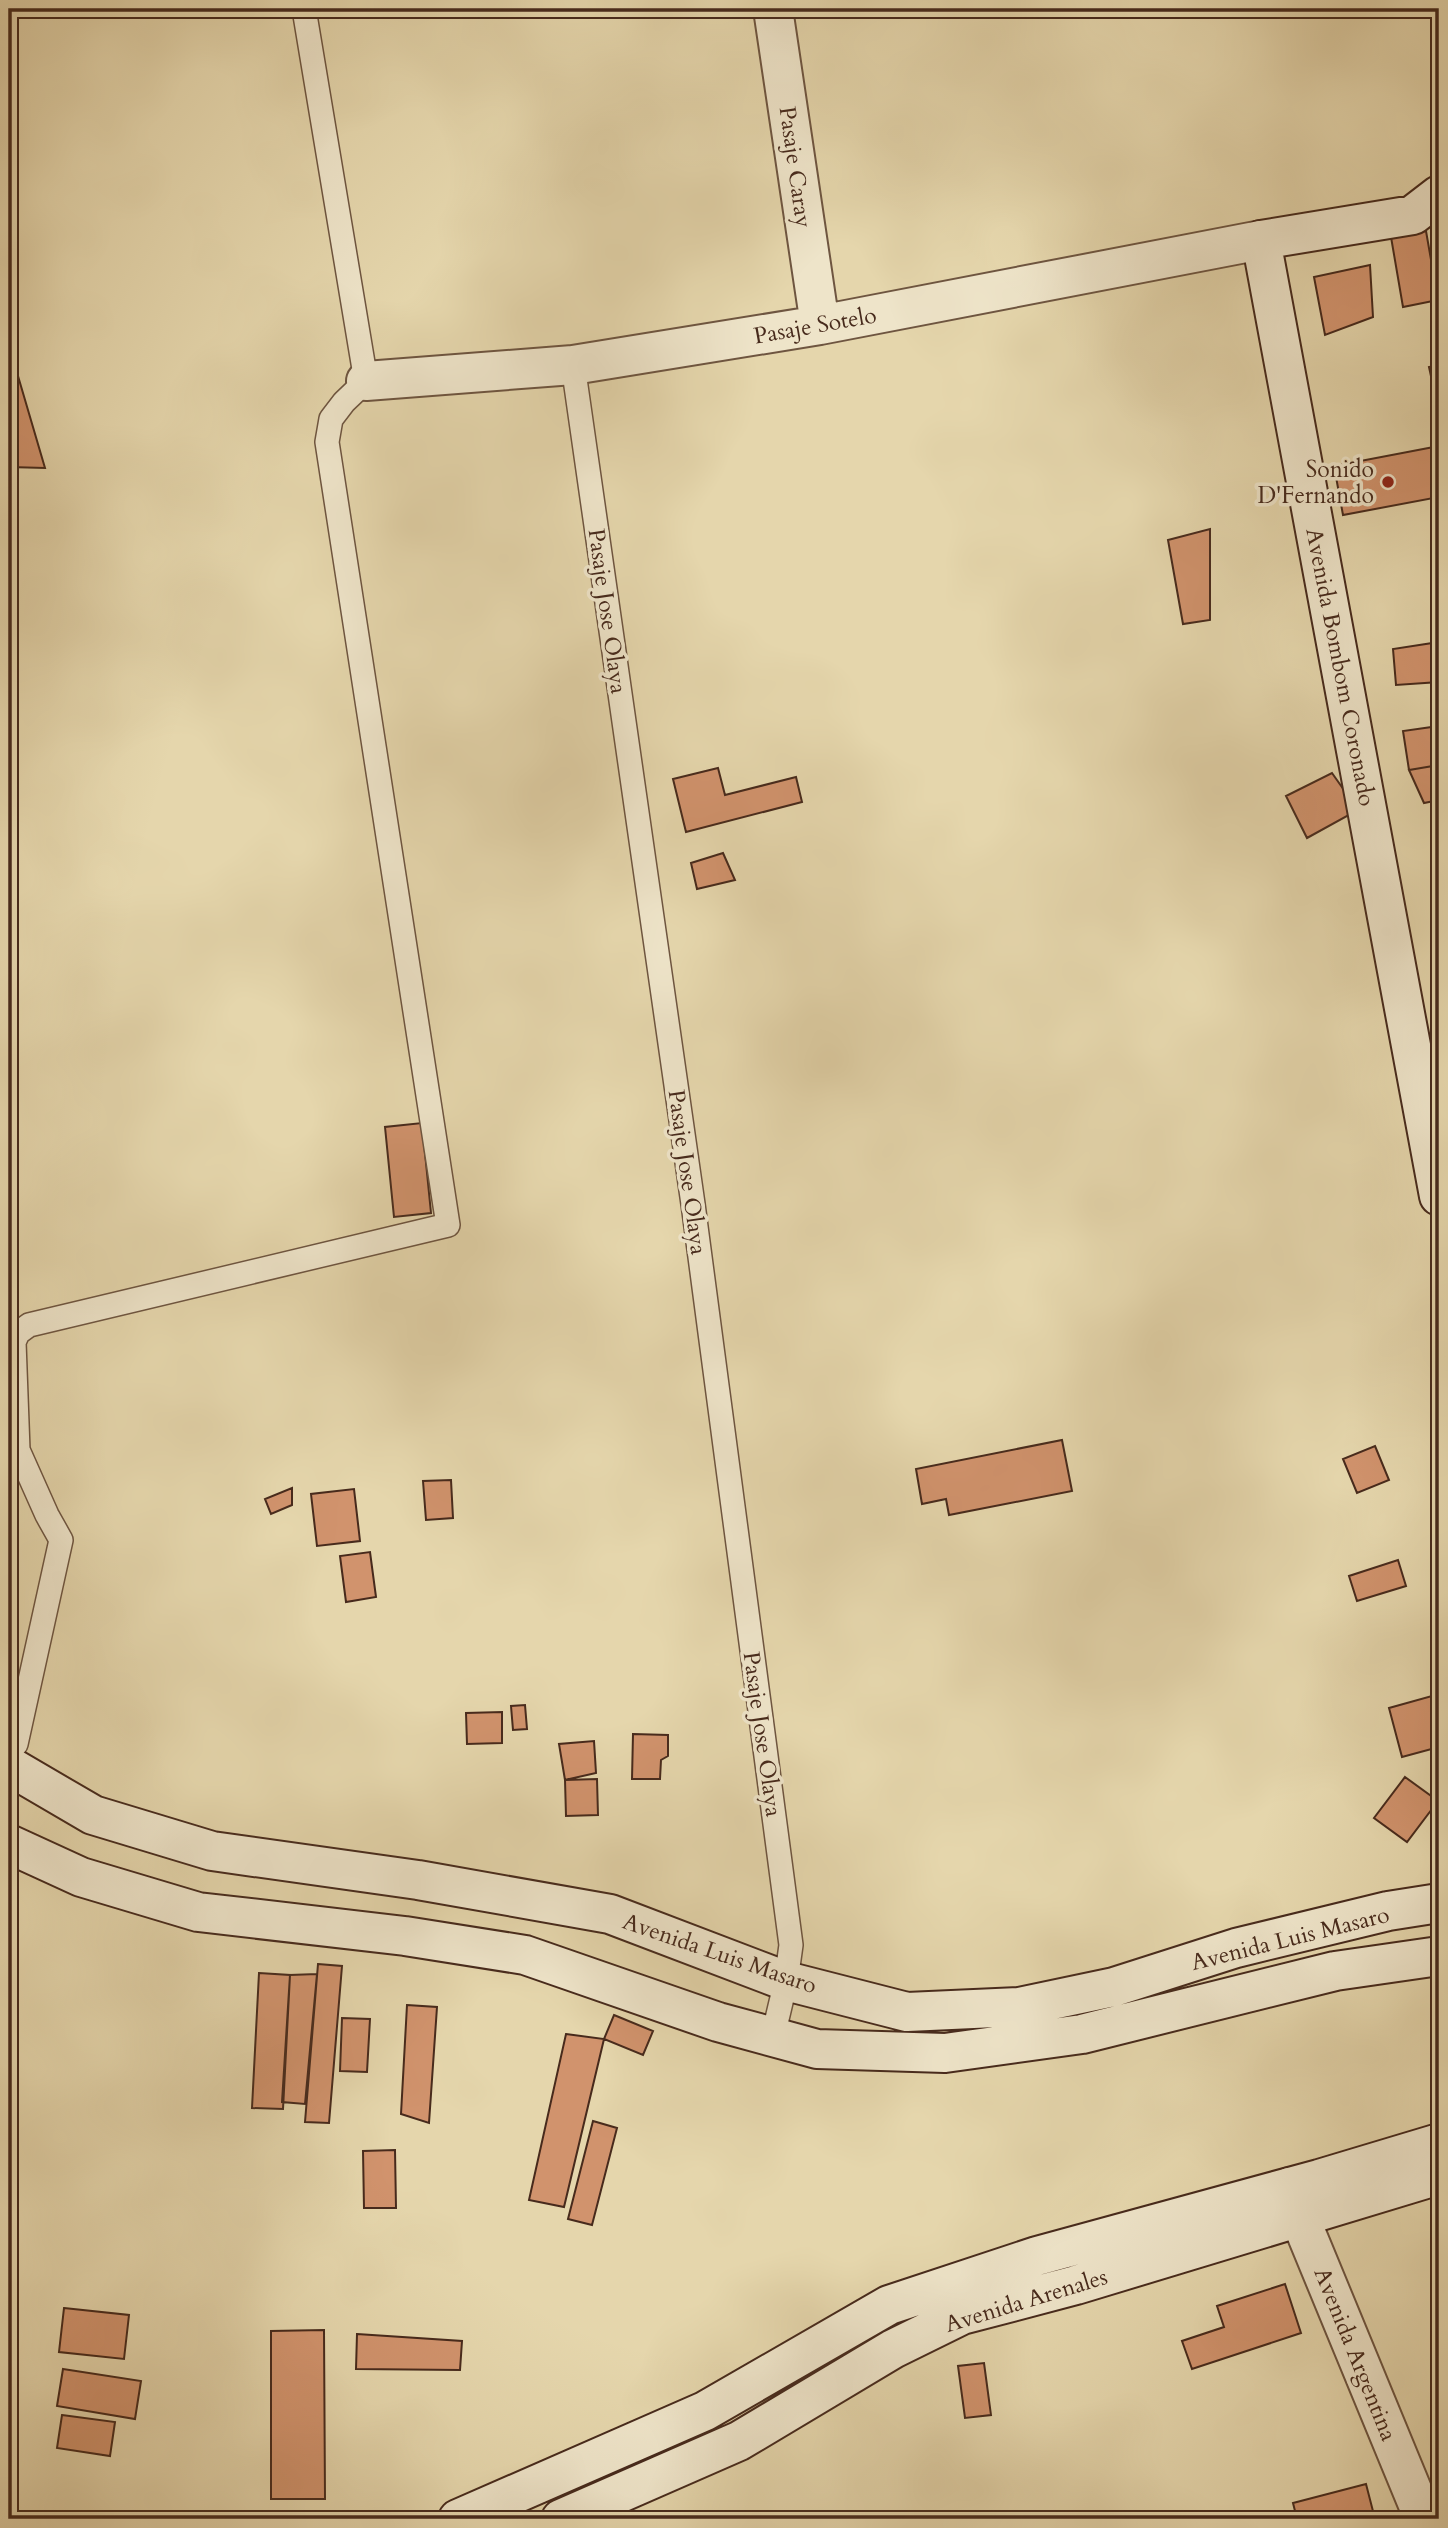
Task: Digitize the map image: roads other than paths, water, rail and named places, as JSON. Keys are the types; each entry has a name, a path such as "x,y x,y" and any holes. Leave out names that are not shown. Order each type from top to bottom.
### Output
{"street":[{"name":"Pasaje Caray","path":"773,9 820,325"},
{"path":"1261,240 1413,215 1439,195"},
{"name":"Pasaje Sotelo","path":"366,381 573,365 820,325 1261,240"},
{"name":"Avenida Bombom Coronado","path":"1261,240 1439,1196"},
{"name":"Avenida Luis Masaro","path":"9,1766 93,1815 212,1851 418,1880 610,1914 786,1981 907,2012 1019,2007 1114,1987 1236,1948 1388,1911 1439,1903"},
{"name":"Avenida Luis Masaro","path":"9,1844 81,1877 198,1912 405,1936 525,1955 718,2022 817,2049 945,2053 1082,2034 1335,1971 1439,1956"},
{"path":"458,2519 705,2411 889,2305 1037,2256 1294,2201 1439,2143"},
{"name":"Avenida Arenales","path":"561,2519 739,2441 893,2349 962,2315 1076,2285 1294,2201 1439,2175"},
{"name":"Avenida Argentina","path":"1294,2201 1424,2519"}],"lane":[{"path":"9,1751 16,1744 61,1540 47,1516 18,1450 14,1342 18,1333 29,1325 448,1225 327,442 331,419 366,381 304,9"},
{"name":"Pasaje Jose Olaya","path":"573,365 693,1204 791,1945 773,2036"}],"place":[{"name":"Sonido D'Fernando","path":"1388,482"}]}
